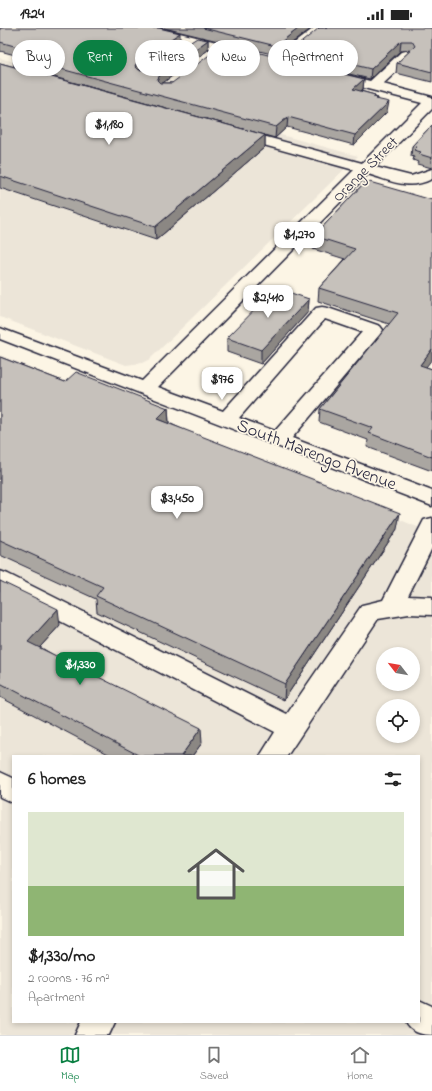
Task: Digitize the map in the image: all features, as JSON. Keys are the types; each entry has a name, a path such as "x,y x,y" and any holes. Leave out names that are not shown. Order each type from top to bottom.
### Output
{"street":[{"path":"143,28 191,40"},
{"path":"306,40 322,28"},
{"path":"373,86 406,55"},
{"path":"334,76 432,101"},
{"name":"Orange Street","path":"145,389 366,169 432,101"},
{"path":"226,130 410,181 418,180 432,174"},
{"path":"226,420 322,312 374,330 279,440"},
{"name":"South Marengo Avenue","path":"0,333 432,499"},
{"path":"391,607 432,526"},
{"path":"0,580 292,728"},
{"path":"274,755 370,611 391,607 421,605 432,606"},
{"path":"0,784 12,790"},
{"path":"420,1017 432,1023"},
{"path":"91,1035 98,1023"}],"shaded area":[{"path":"0,58 12,61 12,76 65,76 358,156 150,359 142,363 126,365 0,317"},
{"path":"0,355 432,533 432,1035 0,1035"}],"building":[{"path":"0,28 159,28 180,33 170,40 135,40 135,76 159,76 157,80 160,83 172,83 181,76 199,76 199,63 207,57 207,76 260,76 260,53 268,55 268,76 352,76 364,79 353,89 375,95 373,97 378,98 376,99 389,102 355,135 288,117 276,127 87,76 127,76 127,40 73,40 73,72 65,70 65,40 12,40 12,45 0,42"},
{"path":"203,28 299,28 284,40 268,40 268,44 260,42 260,40 252,40"},
{"path":"319,28 432,28 432,72 397,63 415,46 412,41 401,41 371,69 358,66 358,40 304,40"},
{"path":"197,38 208,40 199,47 199,40 194,40"},
{"path":"0,63 12,66 12,76 48,76 265,135 155,227 0,176"},
{"path":"432,125 432,158 419,154 421,152 414,150 417,147 412,146"},
{"path":"366,181 432,200 432,349 420,365 432,369 432,457 369,433 373,428 320,409 398,313 319,288 355,249 314,236"},
{"path":"282,290 309,299 261,350 227,338 273,291 279,293"},
{"path":"0,357 65,382 76,372 168,408 157,419 400,513 285,684 96,596 103,587 0,540"},
{"path":"0,581 58,609 28,642 201,728 182,755 138,755 0,683"}]}
